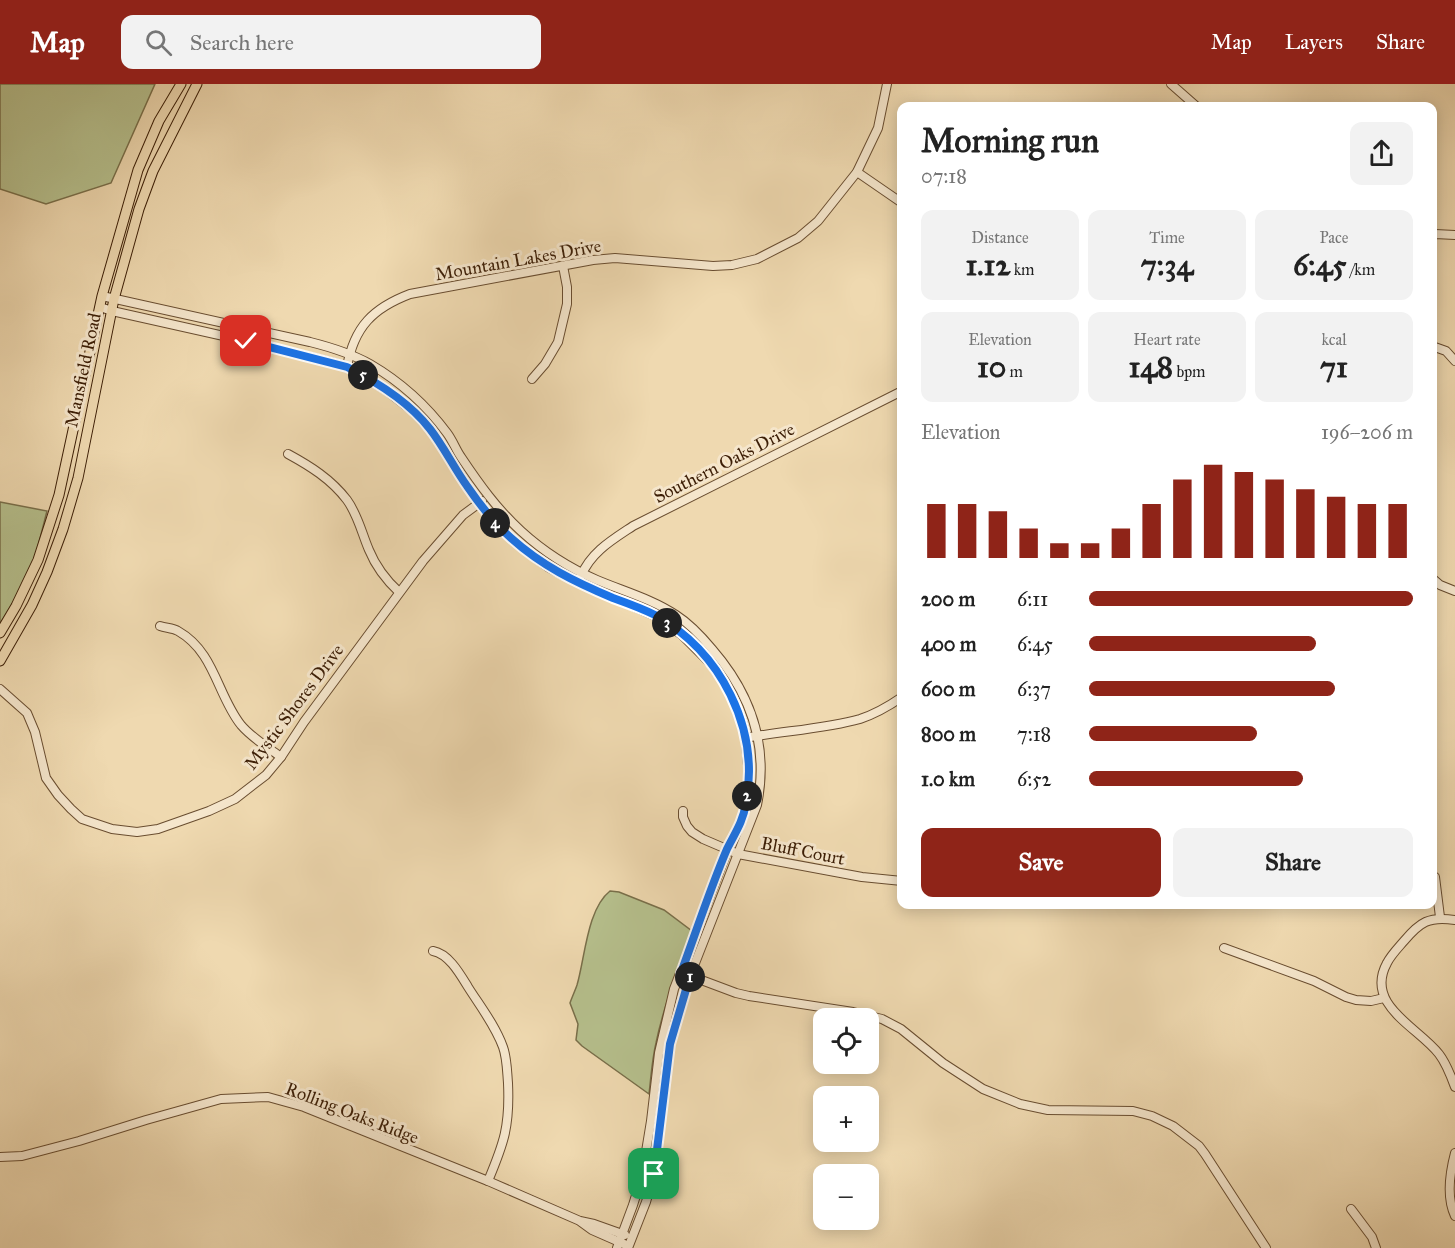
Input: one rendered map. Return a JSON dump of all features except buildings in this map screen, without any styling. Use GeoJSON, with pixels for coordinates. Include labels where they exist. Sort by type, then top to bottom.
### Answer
{"type":"FeatureCollection","features":[{"type":"Feature","properties":{"kind":"main road","name":"Mansfield Road"},"geometry":{"type":"LineString","coordinates":[[0,633],[38,560],[58,495],[102,296],[138,170],[159,121],[181,84]]}},
{"type":"Feature","properties":{"kind":"main road","name":"Mansfield Road"},"geometry":{"type":"LineString","coordinates":[[0,662],[32,605],[63,529],[78,478],[114,299],[139,208],[153,171],[197,84]]}},
{"type":"Feature","properties":{"kind":"street","name":"Mountain Lakes Drive"},"geometry":{"type":"LineString","coordinates":[[347,367],[358,333],[373,314],[410,294],[592,260],[615,258],[713,266],[732,265],[757,259],[777,250],[798,238],[818,221],[856,172],[878,128],[887,84]]}},
{"type":"Feature","properties":{"kind":"street"},"geometry":{"type":"LineString","coordinates":[[1171,84],[1191,102]]}},
{"type":"Feature","properties":{"kind":"street"},"geometry":{"type":"LineString","coordinates":[[856,172],[897,200]]}},
{"type":"Feature","properties":{"kind":"street"},"geometry":{"type":"LineString","coordinates":[[1437,234],[1455,235]]}},
{"type":"Feature","properties":{"kind":"street"},"geometry":{"type":"LineString","coordinates":[[532,379],[545,364],[558,342],[567,304],[563,266]]}},
{"type":"Feature","properties":{"kind":"street"},"geometry":{"type":"LineString","coordinates":[[102,296],[310,342],[349,355],[385,374],[421,403],[448,434],[488,497],[532,541],[555,559],[677,616],[702,637],[725,663],[747,700],[758,736],[761,774],[757,805],[690,976],[670,1044],[654,1174],[630,1244]]}},
{"type":"Feature","properties":{"kind":"street"},"geometry":{"type":"LineString","coordinates":[[100,307],[347,367],[362,375],[386,390],[421,418],[479,503],[497,525],[529,553],[548,567],[579,583],[655,616],[682,635],[711,664],[730,691],[742,721],[745,738],[749,776],[746,803],[741,824],[728,849],[674,989],[659,1053],[642,1176],[619,1241]]}},
{"type":"Feature","properties":{"kind":"street"},"geometry":{"type":"LineString","coordinates":[[1437,348],[1446,351],[1455,361]]}},
{"type":"Feature","properties":{"kind":"street","name":"Southern Oaks Drive"},"geometry":{"type":"LineString","coordinates":[[579,583],[586,565],[601,547],[633,526],[897,394]]}},
{"type":"Feature","properties":{"kind":"street"},"geometry":{"type":"LineString","coordinates":[[288,454],[313,467],[347,500],[384,577],[399,592]]}},
{"type":"Feature","properties":{"kind":"street","name":"Mystic Shores Drive"},"geometry":{"type":"LineString","coordinates":[[0,689],[27,713],[33,727],[46,778],[58,795],[82,819],[112,829],[137,832],[158,830],[209,811],[235,799],[266,775],[399,592],[448,531],[463,515],[488,497]]}},
{"type":"Feature","properties":{"kind":"street"},"geometry":{"type":"LineString","coordinates":[[1437,582],[1455,591]]}},
{"type":"Feature","properties":{"kind":"street"},"geometry":{"type":"LineString","coordinates":[[160,627],[176,630],[189,639],[206,657],[234,714],[258,741],[281,757]]}},
{"type":"Feature","properties":{"kind":"street"},"geometry":{"type":"LineString","coordinates":[[745,738],[861,718],[873,714],[897,700]]}},
{"type":"Feature","properties":{"kind":"street","name":"Bluff Court"},"geometry":{"type":"LineString","coordinates":[[683,811],[683,817],[692,832],[738,854],[862,877],[897,880]]}},
{"type":"Feature","properties":{"kind":"street"},"geometry":{"type":"LineString","coordinates":[[1437,893],[1440,917]]}},
{"type":"Feature","properties":{"kind":"street"},"geometry":{"type":"LineString","coordinates":[[1455,920],[1440,917],[1422,923],[1412,931],[1387,962],[1381,984],[1384,998],[1395,1014],[1440,1055],[1455,1087]]}},
{"type":"Feature","properties":{"kind":"street"},"geometry":{"type":"LineString","coordinates":[[1224,948],[1314,981],[1346,997],[1356,1000],[1384,998]]}},
{"type":"Feature","properties":{"kind":"street"},"geometry":{"type":"LineString","coordinates":[[434,951],[439,952],[459,973],[492,1024],[506,1055],[507,1127],[498,1160],[488,1181]]}},
{"type":"Feature","properties":{"kind":"street"},"geometry":{"type":"LineString","coordinates":[[681,973],[749,996],[853,1012],[882,1019],[901,1029],[943,1063],[983,1089],[1020,1104],[1048,1110],[1133,1111],[1152,1116],[1173,1126],[1199,1146],[1266,1248]]}},
{"type":"Feature","properties":{"kind":"street","name":"Rolling Oaks Ridge"},"geometry":{"type":"LineString","coordinates":[[0,1157],[22,1156],[79,1141],[220,1099],[268,1097],[304,1107],[488,1181],[580,1221],[594,1224],[619,1241],[630,1244]]}},
{"type":"Feature","properties":{"kind":"street"},"geometry":{"type":"LineString","coordinates":[[653,1105],[663,1105]]}},
{"type":"Feature","properties":{"kind":"street"},"geometry":{"type":"LineString","coordinates":[[1455,1153],[1451,1169],[1451,1192],[1455,1216]]}},
{"type":"Feature","properties":{"kind":"street"},"geometry":{"type":"LineString","coordinates":[[1350,1209],[1372,1238],[1376,1248]]}},
{"type":"Feature","properties":{"kind":"green space"},"geometry":{"type":"Polygon","coordinates":[[[0,84],[155,84],[111,183],[46,204],[0,189],[0,84]]]}},
{"type":"Feature","properties":{"kind":"green space"},"geometry":{"type":"Polygon","coordinates":[[[0,502],[47,511],[31,574],[0,624],[0,502]]]}},
{"type":"Feature","properties":{"kind":"green space"},"geometry":{"type":"Polygon","coordinates":[[[610,891],[619,892],[664,910],[692,931],[659,1029],[649,1094],[576,1040],[578,1024],[570,1003],[577,985],[596,909],[610,891]]]}},
{"type":"Feature","properties":{"kind":"route"},"geometry":{"type":"LineString","coordinates":[[246,341],[347,367],[386,390],[413,411],[430,429],[479,503],[497,525],[529,553],[563,575],[644,610],[670,625],[711,664],[730,691],[745,733],[749,776],[746,803],[741,824],[728,849],[681,973],[690,976],[670,1044],[654,1174]]}}]}
